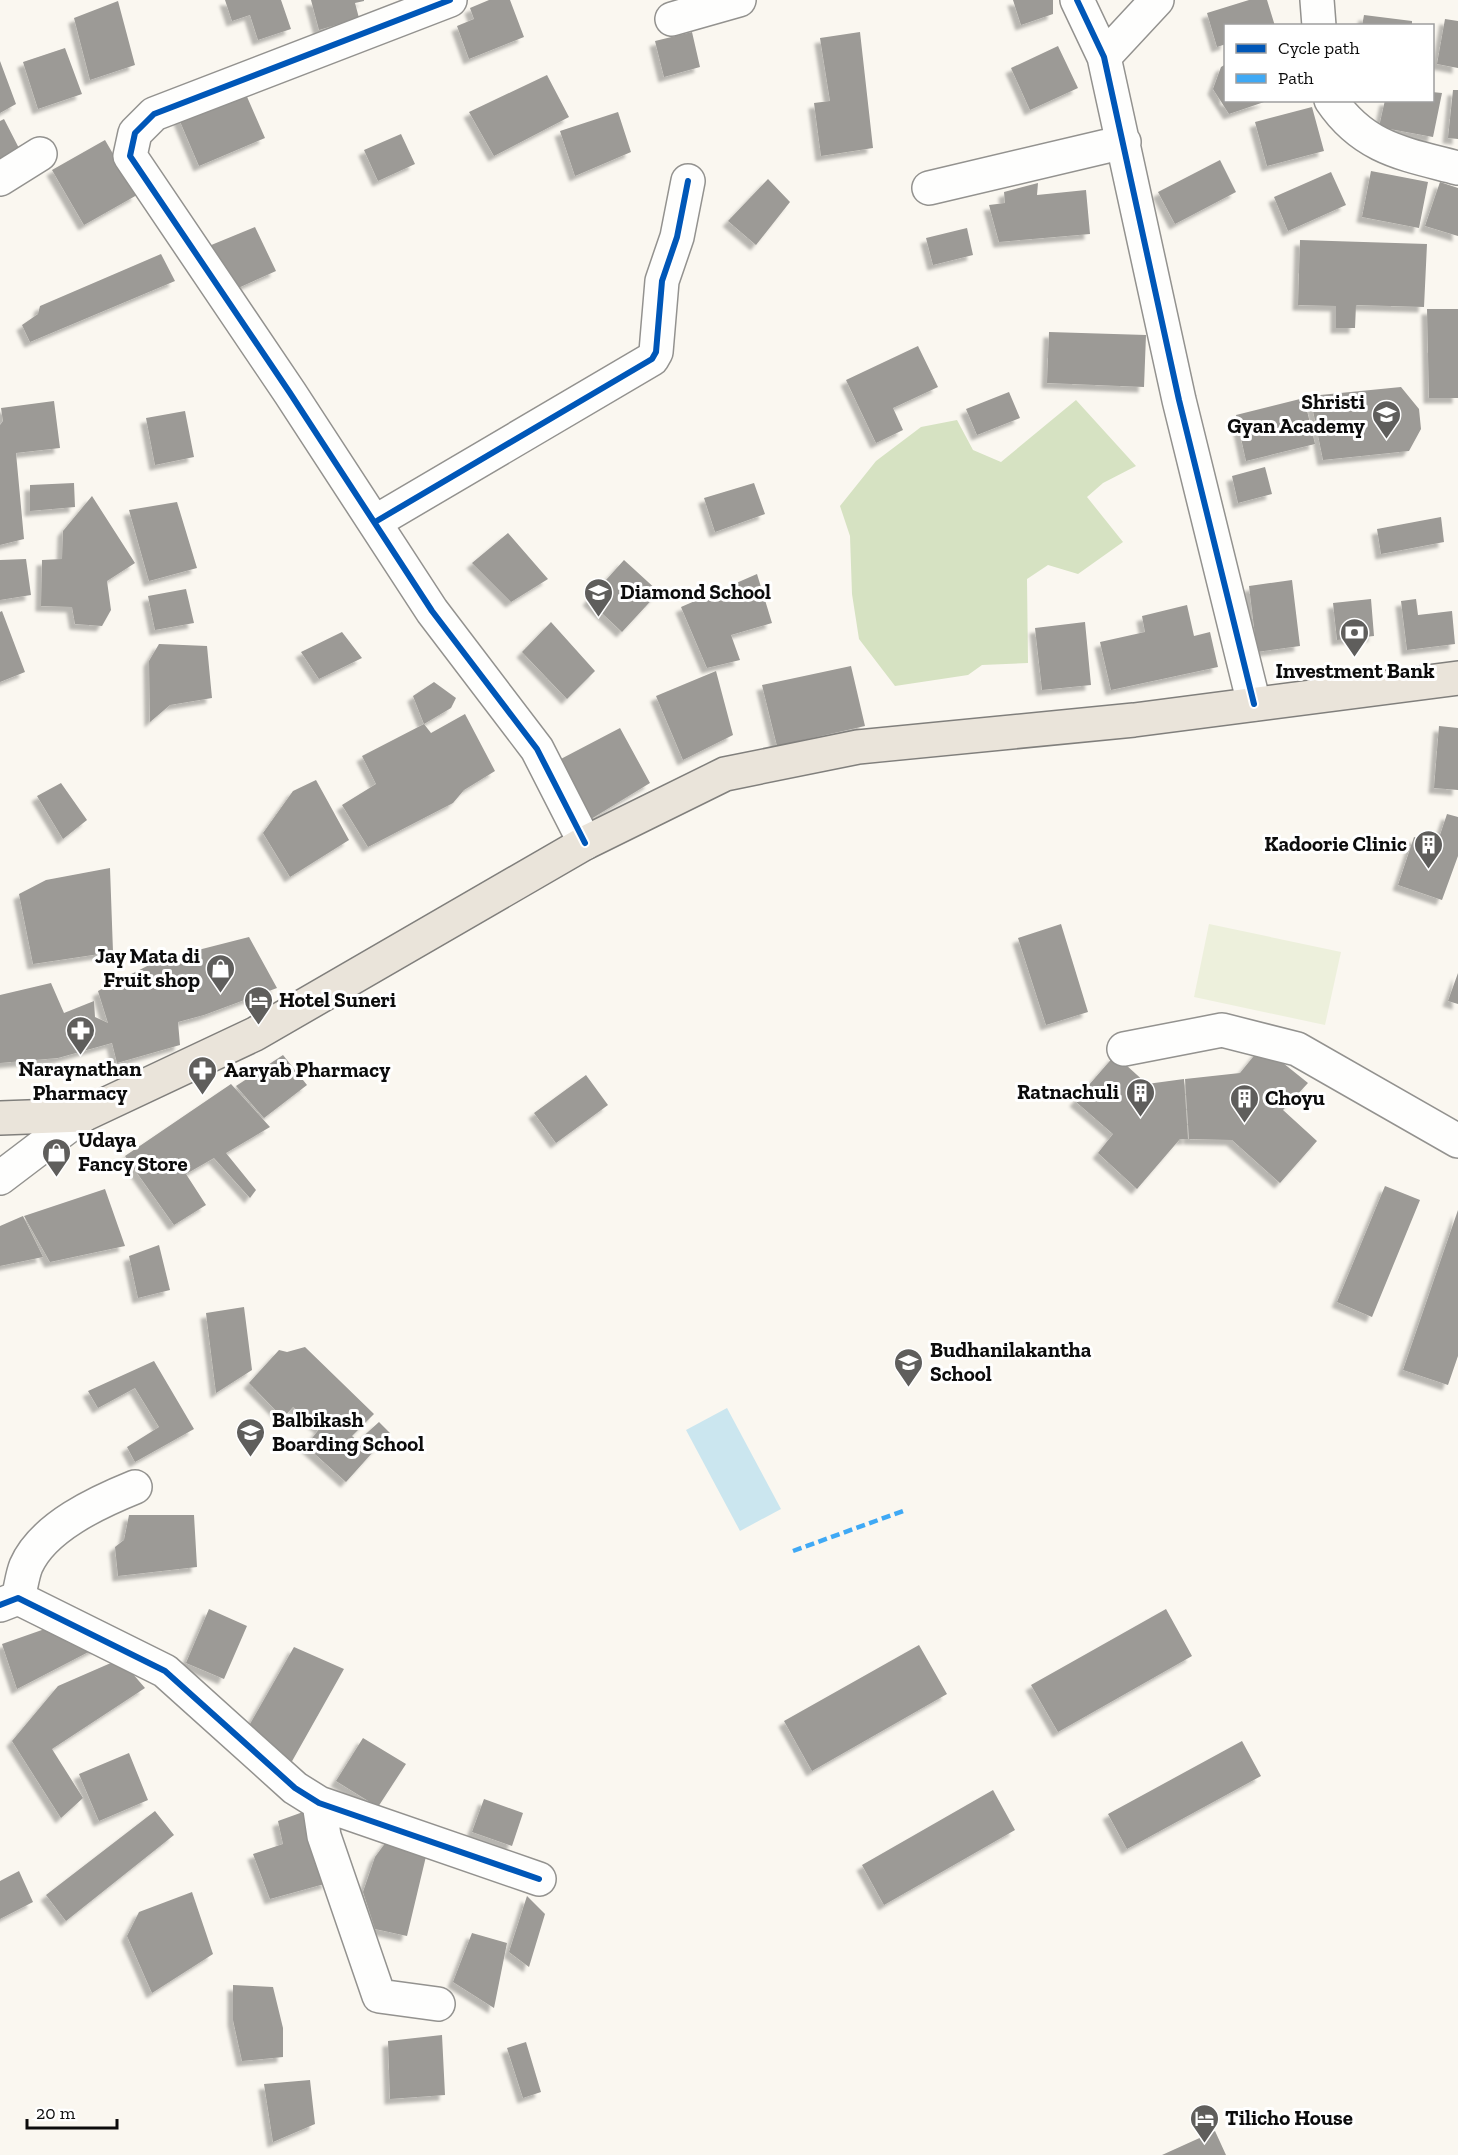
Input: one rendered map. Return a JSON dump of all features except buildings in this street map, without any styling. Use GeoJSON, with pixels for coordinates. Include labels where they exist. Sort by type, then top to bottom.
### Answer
{"type":"FeatureCollection","features":[{"type":"Feature","properties":{"kind":"main road"},"geometry":{"type":"LineString","coordinates":[[0,1118],[83,1115],[255,1034],[585,843],[725,774],[858,747],[1134,720],[1458,678]]}},
{"type":"Feature","properties":{"kind":"street"},"geometry":{"type":"LineString","coordinates":[[450,0],[154,114],[135,134],[130,156],[432,611],[537,749],[585,843]]}},
{"type":"Feature","properties":{"kind":"street"},"geometry":{"type":"LineString","coordinates":[[672,19],[739,0]]}},
{"type":"Feature","properties":{"kind":"street"},"geometry":{"type":"LineString","coordinates":[[1077,0],[1104,57],[1179,400],[1254,704]]}},
{"type":"Feature","properties":{"kind":"street"},"geometry":{"type":"LineString","coordinates":[[1104,57],[1157,0]]}},
{"type":"Feature","properties":{"kind":"street"},"geometry":{"type":"LineString","coordinates":[[1317,0],[1319,24]]}},
{"type":"Feature","properties":{"kind":"street"},"geometry":{"type":"LineString","coordinates":[[1332,102],[1343,118],[1387,150],[1458,168]]}},
{"type":"Feature","properties":{"kind":"street"},"geometry":{"type":"LineString","coordinates":[[929,188],[1124,142]]}},
{"type":"Feature","properties":{"kind":"street"},"geometry":{"type":"LineString","coordinates":[[0,178],[40,154]]}},
{"type":"Feature","properties":{"kind":"street"},"geometry":{"type":"LineString","coordinates":[[375,522],[652,358],[656,352],[662,281],[677,237],[688,181]]}},
{"type":"Feature","properties":{"kind":"street"},"geometry":{"type":"LineString","coordinates":[[1124,1049],[1222,1030],[1298,1049],[1458,1141]]}},
{"type":"Feature","properties":{"kind":"street"},"geometry":{"type":"LineString","coordinates":[[0,1178],[83,1115]]}},
{"type":"Feature","properties":{"kind":"street"},"geometry":{"type":"LineString","coordinates":[[135,1487],[91,1505],[46,1539],[27,1565],[9,1602],[165,1671],[295,1788],[320,1803],[539,1879]]}},
{"type":"Feature","properties":{"kind":"street"},"geometry":{"type":"LineString","coordinates":[[320,1803],[324,1836],[379,1996],[438,2004]]}},
{"type":"Feature","properties":{"kind":"green space"},"geometry":{"type":"Polygon","coordinates":[[[1076,400],[1136,466],[1103,483],[1087,497],[1123,542],[1078,574],[1048,565],[1027,579],[1028,663],[982,665],[968,675],[895,686],[859,639],[852,594],[850,536],[840,506],[876,461],[921,427],[957,420],[973,450],[1001,462],[1076,400]]]}},
{"type":"Feature","properties":{"kind":"green space"},"geometry":{"type":"Polygon","coordinates":[[[1209,924],[1341,952],[1325,1025],[1194,997],[1209,924]]]}},
{"type":"Feature","properties":{"kind":"water"},"geometry":{"type":"Polygon","coordinates":[[[727,1408],[781,1509],[740,1531],[686,1430],[727,1408]]]}},
{"type":"Feature","properties":{"kind":"marked path"},"geometry":{"type":"LineString","coordinates":[[793,1551],[903,1511]]}},
{"type":"Feature","properties":{"kind":"cycle path"},"geometry":{"type":"LineString","coordinates":[[450,0],[154,114],[135,133],[130,156],[290,393],[432,611],[537,749],[585,843]]}},
{"type":"Feature","properties":{"kind":"cycle path"},"geometry":{"type":"LineString","coordinates":[[1077,0],[1104,57],[1179,400],[1254,704]]}},
{"type":"Feature","properties":{"kind":"cycle path"},"geometry":{"type":"LineString","coordinates":[[375,522],[652,359],[656,352],[662,281],[677,237],[688,181]]}},
{"type":"Feature","properties":{"kind":"cycle path"},"geometry":{"type":"LineString","coordinates":[[0,1605],[18,1598],[165,1671],[295,1788],[319,1803],[539,1879]]}},
{"type":"Feature","properties":{"kind":"place","name":"Shristi Gyan Academy"},"geometry":{"type":"Point","coordinates":[1386,440]}},
{"type":"Feature","properties":{"kind":"place","name":"Diamond School"},"geometry":{"type":"Point","coordinates":[599,618]}},
{"type":"Feature","properties":{"kind":"place","name":"Investment Bank"},"geometry":{"type":"Point","coordinates":[1355,658]}},
{"type":"Feature","properties":{"kind":"place","name":"Kadoorie Clinic"},"geometry":{"type":"Point","coordinates":[1428,870]}},
{"type":"Feature","properties":{"kind":"place","name":"Jay Mata di Fruit shop"},"geometry":{"type":"Point","coordinates":[221,994]}},
{"type":"Feature","properties":{"kind":"place","name":"Hotel Suneri"},"geometry":{"type":"Point","coordinates":[258,1026]}},
{"type":"Feature","properties":{"kind":"place","name":"Naraynathan Pharmacy"},"geometry":{"type":"Point","coordinates":[80,1056]}},
{"type":"Feature","properties":{"kind":"place","name":"Aaryab Pharmacy"},"geometry":{"type":"Point","coordinates":[203,1096]}},
{"type":"Feature","properties":{"kind":"place","name":"Ratnachuli"},"geometry":{"type":"Point","coordinates":[1140,1118]}},
{"type":"Feature","properties":{"kind":"place","name":"Choyu"},"geometry":{"type":"Point","coordinates":[1244,1124]}},
{"type":"Feature","properties":{"kind":"place","name":"Udaya Fancy Store"},"geometry":{"type":"Point","coordinates":[57,1178]}},
{"type":"Feature","properties":{"kind":"place","name":"Budhanilakantha School"},"geometry":{"type":"Point","coordinates":[909,1388]}},
{"type":"Feature","properties":{"kind":"place","name":"Balbikash Boarding School"},"geometry":{"type":"Point","coordinates":[251,1458]}},
{"type":"Feature","properties":{"kind":"place","name":"Tilicho House"},"geometry":{"type":"Point","coordinates":[1204,2144]}}]}
